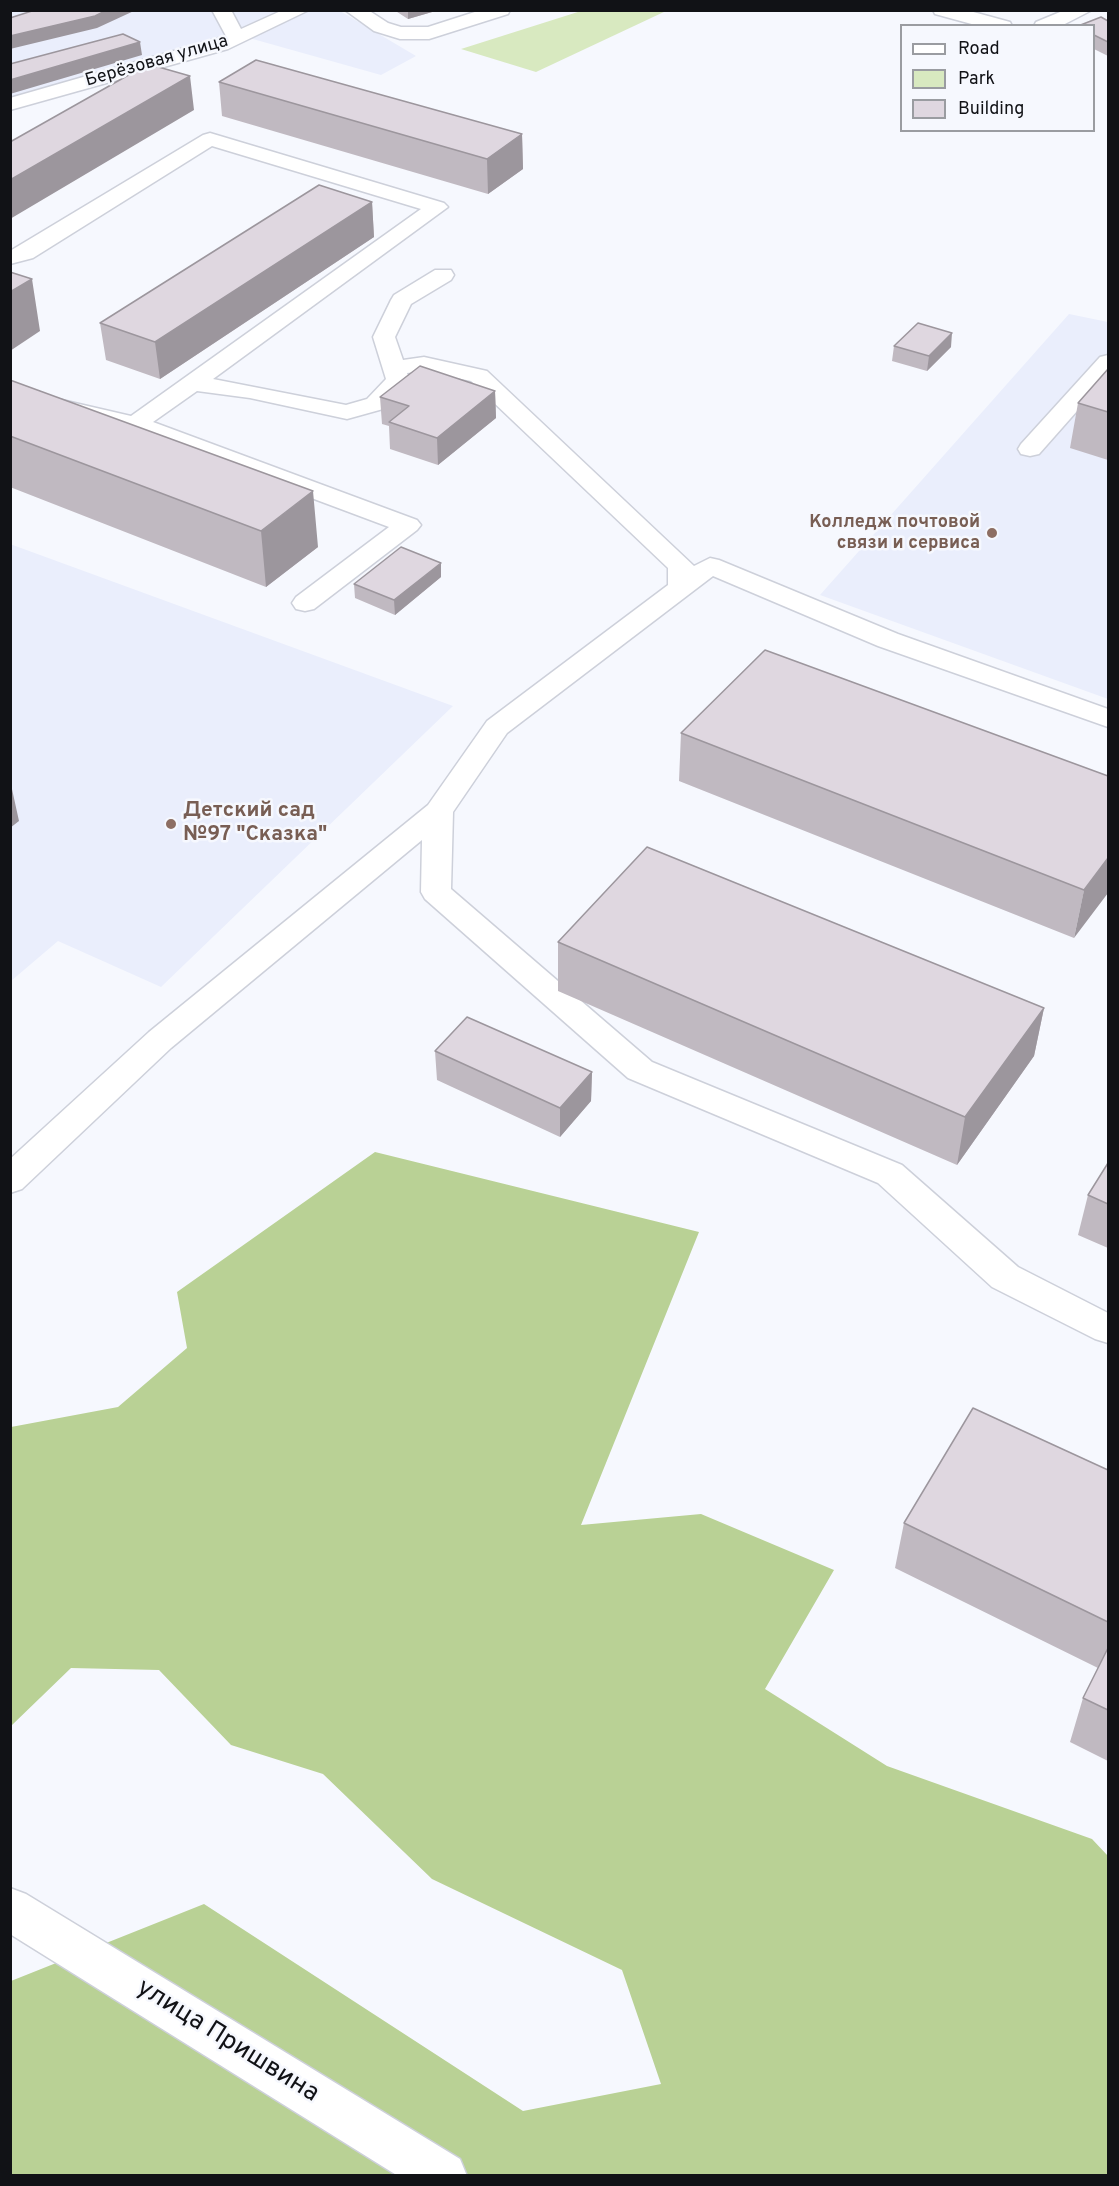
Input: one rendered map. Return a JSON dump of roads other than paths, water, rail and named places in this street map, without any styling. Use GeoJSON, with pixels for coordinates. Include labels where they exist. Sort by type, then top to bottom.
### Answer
{"type":"FeatureCollection","features":[{"type":"Feature","properties":{"kind":"street"},"geometry":{"type":"LineString","coordinates":[[221,10],[237,38]]}},
{"type":"Feature","properties":{"kind":"street","name":"Берёзовая улица"},"geometry":{"type":"LineString","coordinates":[[10,104],[237,38],[300,10]]}},
{"type":"Feature","properties":{"kind":"street"},"geometry":{"type":"LineString","coordinates":[[354,10],[381,27],[400,33],[429,33],[501,10]]}},
{"type":"Feature","properties":{"kind":"street"},"geometry":{"type":"LineString","coordinates":[[942,10],[996,24]]}},
{"type":"Feature","properties":{"kind":"street"},"geometry":{"type":"LineString","coordinates":[[1035,23],[1083,10]]}},
{"type":"Feature","properties":{"kind":"street"},"geometry":{"type":"LineString","coordinates":[[10,258],[25,253],[210,139],[437,207],[135,424]]}},
{"type":"Feature","properties":{"kind":"street"},"geometry":{"type":"LineString","coordinates":[[193,383],[250,391],[347,412],[375,404],[398,380],[384,337],[402,300],[443,275]]}},
{"type":"Feature","properties":{"kind":"street"},"geometry":{"type":"LineString","coordinates":[[1030,449],[1108,362]]}},
{"type":"Feature","properties":{"kind":"street"},"geometry":{"type":"LineString","coordinates":[[394,368],[424,364],[479,376],[681,566],[681,588]]}},
{"type":"Feature","properties":{"kind":"street"},"geometry":{"type":"LineString","coordinates":[[10,395],[135,424],[408,525],[305,603]]}},
{"type":"Feature","properties":{"kind":"street"},"geometry":{"type":"LineString","coordinates":[[13,1174],[160,1040],[438,812],[497,727],[710,566],[888,640],[1108,718]]}},
{"type":"Feature","properties":{"kind":"street"},"geometry":{"type":"LineString","coordinates":[[438,812],[436,892],[640,1070],[890,1174],[1005,1277],[1108,1329]]}},
{"type":"Feature","properties":{"kind":"street","name":"улица Пришвина"},"geometry":{"type":"LineString","coordinates":[[10,1909],[443,2175]]}},
{"type":"Feature","properties":{"kind":"place","name":"Колледж почтовой связи и сервиса"},"geometry":{"type":"Point","coordinates":[992,533]}},
{"type":"Feature","properties":{"kind":"place","name":"Детский сад №97 \"Сказка\""},"geometry":{"type":"Point","coordinates":[171,824]}}]}
